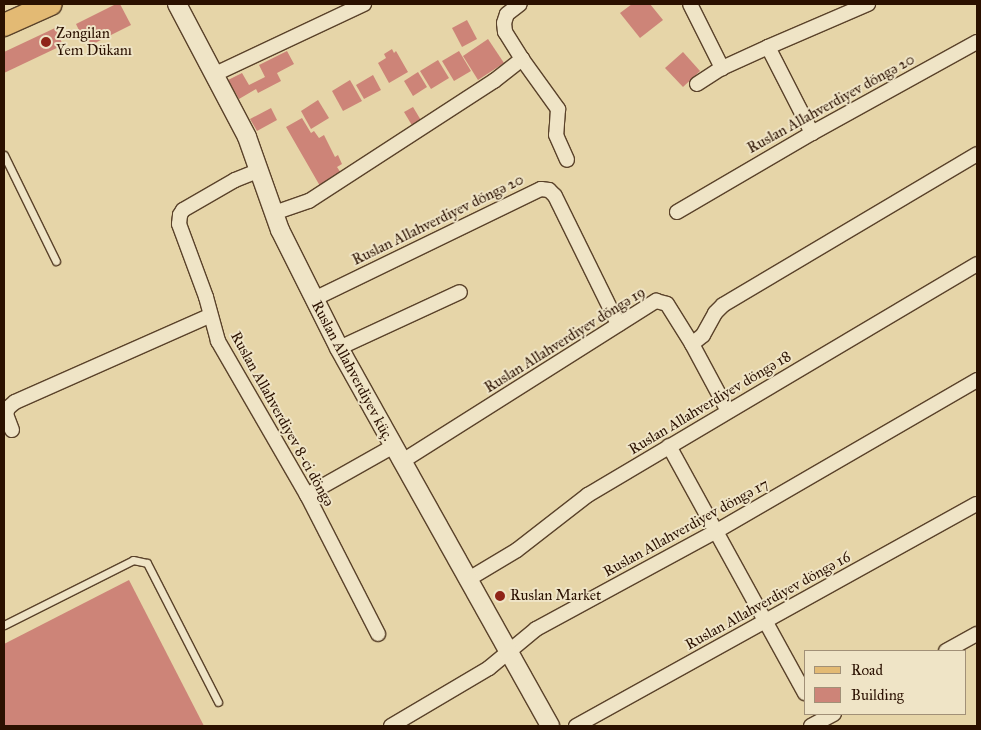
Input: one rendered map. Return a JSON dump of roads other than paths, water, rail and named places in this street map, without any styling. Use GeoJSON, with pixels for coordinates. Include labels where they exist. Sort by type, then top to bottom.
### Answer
{"type":"FeatureCollection","features":[{"type":"Feature","properties":{"kind":"main road"},"geometry":{"type":"LineString","coordinates":[[4,10],[19,4]]}},
{"type":"Feature","properties":{"kind":"main road"},"geometry":{"type":"LineString","coordinates":[[4,25],[51,4]]}},
{"type":"Feature","properties":{"kind":"street","name":"Ruslan Allahverdiyev küç."},"geometry":{"type":"LineString","coordinates":[[177,4],[246,137],[260,170],[274,214],[338,348],[550,726]]}},
{"type":"Feature","properties":{"kind":"street"},"geometry":{"type":"LineString","coordinates":[[214,75],[364,4]]}},
{"type":"Feature","properties":{"kind":"street"},"geometry":{"type":"LineString","coordinates":[[520,4],[507,14],[504,23],[505,32],[558,109],[556,135],[567,160]]}},
{"type":"Feature","properties":{"kind":"street"},"geometry":{"type":"LineString","coordinates":[[690,4],[722,68]]}},
{"type":"Feature","properties":{"kind":"street"},"geometry":{"type":"LineString","coordinates":[[697,84],[722,68],[868,4]]}},
{"type":"Feature","properties":{"kind":"street","name":"Ruslan Allahverdiyev döngə 20"},"geometry":{"type":"LineString","coordinates":[[677,212],[812,133],[977,42]]}},
{"type":"Feature","properties":{"kind":"street"},"geometry":{"type":"LineString","coordinates":[[768,47],[812,133]]}},
{"type":"Feature","properties":{"kind":"street"},"geometry":{"type":"LineString","coordinates":[[274,214],[309,201],[494,81],[522,59]]}},
{"type":"Feature","properties":{"kind":"street"},"geometry":{"type":"LineString","coordinates":[[728,411],[692,344],[703,335],[715,313],[723,306],[977,154]]}},
{"type":"Feature","properties":{"kind":"street","name":"Ruslan Allahverdiyev 8-ci döngə"},"geometry":{"type":"LineString","coordinates":[[260,170],[234,180],[183,210],[180,215],[179,224],[206,297],[218,341],[307,495],[378,634]]}},
{"type":"Feature","properties":{"kind":"street","name":"Ruslan Allahverdiyev döngə 20"},"geometry":{"type":"LineString","coordinates":[[314,299],[541,189],[548,190],[555,196],[618,324]]}},
{"type":"Feature","properties":{"kind":"street","name":"Ruslan Allahverdiyev döngə 18"},"geometry":{"type":"LineString","coordinates":[[467,580],[517,550],[588,495],[977,264]]}},
{"type":"Feature","properties":{"kind":"street"},"geometry":{"type":"LineString","coordinates":[[338,348],[460,292]]}},
{"type":"Feature","properties":{"kind":"street","name":"Ruslan Allahverdiyev döngə 19"},"geometry":{"type":"LineString","coordinates":[[402,462],[656,301],[663,301],[667,304],[692,344]]}},
{"type":"Feature","properties":{"kind":"street"},"geometry":{"type":"LineString","coordinates":[[12,430],[6,414],[8,408],[15,402],[210,316]]}},
{"type":"Feature","properties":{"kind":"street","name":"Ruslan Allahverdiyev döngə 17"},"geometry":{"type":"LineString","coordinates":[[391,726],[489,668],[536,629],[715,532],[977,380]]}},
{"type":"Feature","properties":{"kind":"street"},"geometry":{"type":"LineString","coordinates":[[669,446],[804,691]]}},
{"type":"Feature","properties":{"kind":"street"},"geometry":{"type":"LineString","coordinates":[[307,495],[392,447]]}},
{"type":"Feature","properties":{"kind":"street","name":"Ruslan Allahverdiyev döngə 16"},"geometry":{"type":"LineString","coordinates":[[576,726],[977,504]]}},
{"type":"Feature","properties":{"kind":"street"},"geometry":{"type":"LineString","coordinates":[[948,650],[977,634]]}},
{"type":"Feature","properties":{"kind":"street"},"geometry":{"type":"LineString","coordinates":[[818,722],[832,715]]}},
{"type":"Feature","properties":{"kind":"lane"},"geometry":{"type":"LineString","coordinates":[[4,155],[56,261]]}},
{"type":"Feature","properties":{"kind":"lane"},"geometry":{"type":"LineString","coordinates":[[4,625],[133,560],[147,563],[218,702]]}},
{"type":"Feature","properties":{"kind":"place","name":"Zəngilan Yem Dükanı"},"geometry":{"type":"Point","coordinates":[46,42]}},
{"type":"Feature","properties":{"kind":"place","name":"Ruslan Market"},"geometry":{"type":"Point","coordinates":[500,596]}}]}
